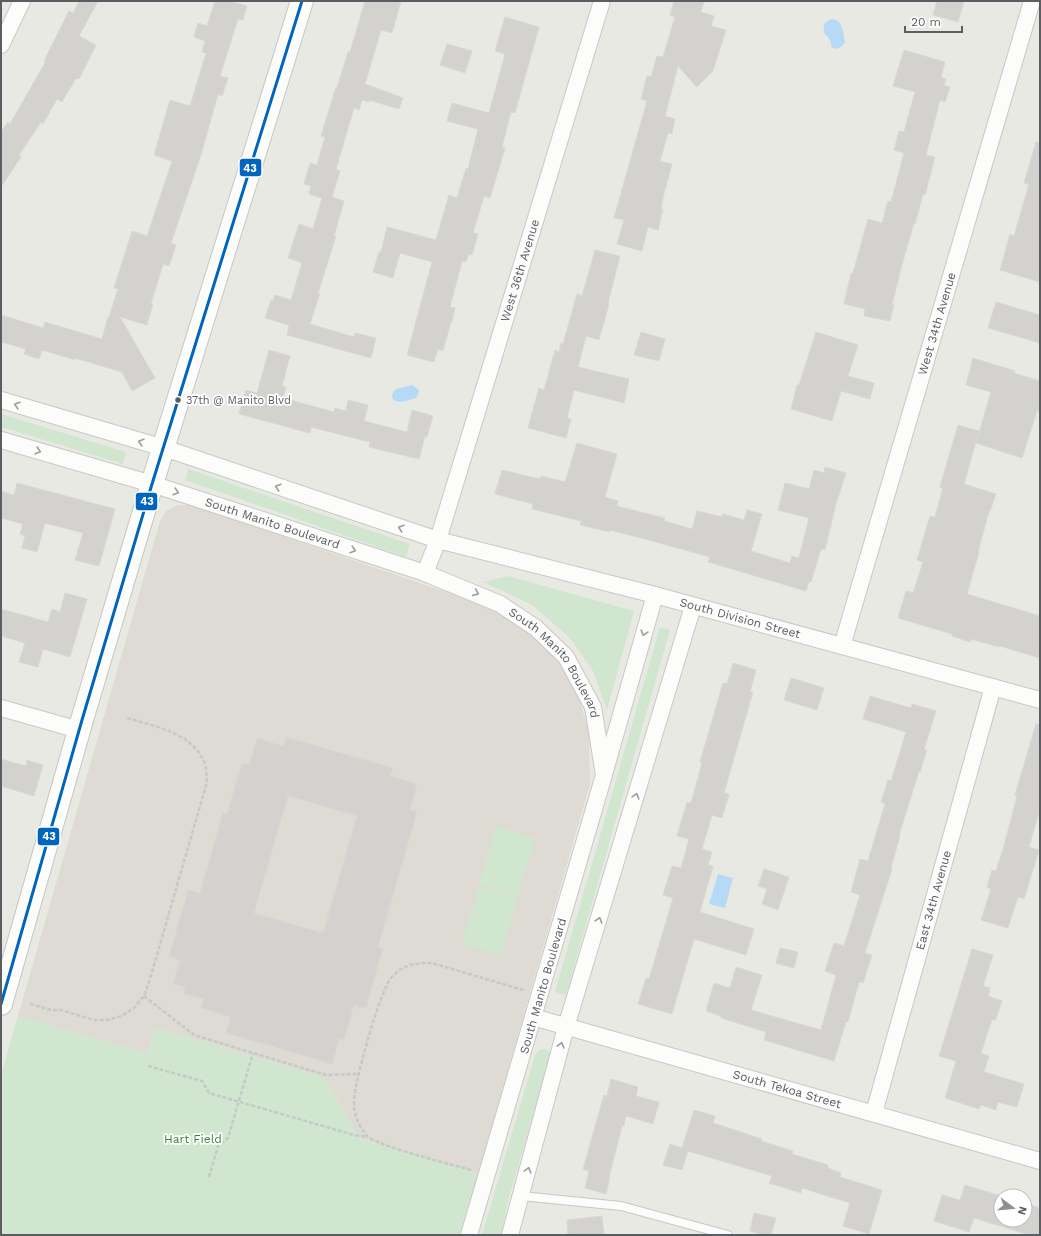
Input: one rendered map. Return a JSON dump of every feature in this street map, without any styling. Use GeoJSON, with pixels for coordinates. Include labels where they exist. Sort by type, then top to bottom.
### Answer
{"type":"FeatureCollection","features":[{"type":"Feature","properties":{"kind":"street"},"geometry":{"type":"LineString","coordinates":[[1,45],[22,1]]}},
{"type":"Feature","properties":{"kind":"street"},"geometry":{"type":"LineString","coordinates":[[1,1004],[6,968],[152,484],[302,1]]}},
{"type":"Feature","properties":{"kind":"street","name":"West 36th Avenue"},"geometry":{"type":"LineString","coordinates":[[425,573],[438,540],[602,1]]}},
{"type":"Feature","properties":{"kind":"street","name":"West 34th Avenue"},"geometry":{"type":"LineString","coordinates":[[842,646],[1032,1]]}},
{"type":"Feature","properties":{"kind":"street"},"geometry":{"type":"LineString","coordinates":[[1,400],[164,448],[438,540]]}},
{"type":"Feature","properties":{"kind":"street","name":"South Manito Boulevard"},"geometry":{"type":"LineString","coordinates":[[1,440],[152,484],[425,573],[500,604],[536,628],[566,657],[593,707],[604,775],[470,1235]]}},
{"type":"Feature","properties":{"kind":"street","name":"South Division Street"},"geometry":{"type":"LineString","coordinates":[[438,540],[655,595],[1040,700]]}},
{"type":"Feature","properties":{"kind":"street"},"geometry":{"type":"LineString","coordinates":[[604,775],[655,595]]}},
{"type":"Feature","properties":{"kind":"street"},"geometry":{"type":"LineString","coordinates":[[510,1235],[566,1027],[693,606]]}},
{"type":"Feature","properties":{"kind":"street","name":"East 34th Avenue"},"geometry":{"type":"LineString","coordinates":[[874,1113],[993,688]]}},
{"type":"Feature","properties":{"kind":"street"},"geometry":{"type":"LineString","coordinates":[[1,708],[79,730]]}},
{"type":"Feature","properties":{"kind":"street","name":"South Tekoa Street"},"geometry":{"type":"LineString","coordinates":[[534,1017],[1040,1161]]}},
{"type":"Feature","properties":{"kind":"lane"},"geometry":{"type":"LineString","coordinates":[[521,1196],[621,1206],[728,1235]]}},
{"type":"Feature","properties":{"kind":"path"},"geometry":{"type":"LineString","coordinates":[[30,1004],[51,1010],[61,1010],[94,1020],[107,1020],[122,1016],[135,1007],[144,996],[150,980],[207,782],[205,764],[195,747],[180,736],[127,718]]}},
{"type":"Feature","properties":{"kind":"path"},"geometry":{"type":"LineString","coordinates":[[368,1137],[358,1122],[354,1106],[354,1092],[384,992],[391,979],[402,968],[416,963],[432,963],[523,990]]}},
{"type":"Feature","properties":{"kind":"path"},"geometry":{"type":"LineString","coordinates":[[144,996],[194,1035],[326,1075],[359,1074]]}},
{"type":"Feature","properties":{"kind":"path"},"geometry":{"type":"LineString","coordinates":[[209,1178],[218,1146],[228,1138],[253,1053]]}},
{"type":"Feature","properties":{"kind":"path"},"geometry":{"type":"LineString","coordinates":[[148,1066],[202,1081],[209,1093],[354,1135],[368,1137],[384,1144],[471,1170]]}},
{"type":"Feature","properties":{"kind":"shaded area"},"geometry":{"type":"Polygon","coordinates":[[[178,505],[191,505],[470,600],[502,613],[526,629],[552,653],[576,689],[589,732],[590,784],[478,1174],[358,1138],[325,1078],[156,1028],[148,1054],[18,1016],[160,521],[166,511],[178,505]]]}},
{"type":"Feature","properties":{"kind":"green space"},"geometry":{"type":"Polygon","coordinates":[[[1,414],[126,452],[123,464],[1,427],[1,414]]]}},
{"type":"Feature","properties":{"kind":"green space"},"geometry":{"type":"Polygon","coordinates":[[[188,469],[410,544],[406,557],[185,480],[188,469]]]}},
{"type":"Feature","properties":{"kind":"green space"},"geometry":{"type":"Polygon","coordinates":[[[508,576],[634,611],[607,710],[593,671],[569,637],[532,605],[483,582],[508,576]]]}},
{"type":"Feature","properties":{"kind":"green space"},"geometry":{"type":"Polygon","coordinates":[[[660,627],[670,630],[566,995],[555,992],[660,627]]]}},
{"type":"Feature","properties":{"kind":"green space"},"geometry":{"type":"Polygon","coordinates":[[[496,826],[535,838],[518,896],[479,884],[496,826]]]}},
{"type":"Feature","properties":{"kind":"green space"},"geometry":{"type":"Polygon","coordinates":[[[479,886],[518,897],[501,955],[462,944],[479,886]]]}},
{"type":"Feature","properties":{"kind":"green space","name":"Hart Field"},"geometry":{"type":"Polygon","coordinates":[[[18,1016],[148,1054],[156,1028],[325,1078],[358,1138],[478,1174],[459,1235],[1,1235],[1,1075],[18,1016]]]}},
{"type":"Feature","properties":{"kind":"green space"},"geometry":{"type":"Polygon","coordinates":[[[540,1049],[546,1049],[550,1053],[548,1063],[508,1201],[501,1235],[482,1235],[535,1055],[540,1049]]]}},
{"type":"Feature","properties":{"kind":"water"},"geometry":{"type":"Polygon","coordinates":[[[831,19],[838,21],[840,24],[845,42],[841,47],[834,49],[832,48],[830,40],[824,33],[824,24],[831,19]]]}},
{"type":"Feature","properties":{"kind":"water"},"geometry":{"type":"Polygon","coordinates":[[[412,385],[418,389],[419,392],[416,398],[397,402],[392,398],[393,392],[396,389],[412,385]]]}},
{"type":"Feature","properties":{"kind":"water"},"geometry":{"type":"Polygon","coordinates":[[[718,874],[733,878],[725,908],[709,904],[718,874]]]}},
{"type":"Feature","properties":{"kind":"building"},"geometry":{"type":"Polygon","coordinates":[[[79,1],[98,1],[79,36],[96,45],[79,79],[76,78],[62,102],[57,99],[43,124],[41,122],[19,155],[21,157],[1,187],[1,132],[8,122],[10,124],[46,61],[44,61],[69,11],[73,13],[79,1]]]}},
{"type":"Feature","properties":{"kind":"building"},"geometry":{"type":"Polygon","coordinates":[[[215,1],[229,1],[247,6],[243,20],[238,19],[220,76],[228,78],[222,96],[218,94],[201,155],[171,243],[176,245],[169,266],[163,264],[151,304],[153,304],[147,325],[120,317],[155,378],[132,391],[122,372],[42,350],[39,359],[24,354],[26,349],[1,342],[1,315],[43,328],[45,322],[102,339],[118,289],[114,288],[132,231],[147,236],[172,161],[154,155],[170,100],[190,106],[206,53],[202,52],[205,41],[194,37],[198,23],[207,26],[215,1]]]}},
{"type":"Feature","properties":{"kind":"building"},"geometry":{"type":"Polygon","coordinates":[[[365,1],[401,1],[392,33],[381,30],[365,84],[403,98],[399,109],[369,100],[369,102],[362,100],[359,110],[354,108],[336,169],[340,171],[332,197],[344,201],[334,236],[336,236],[310,324],[354,337],[355,333],[376,338],[371,358],[287,335],[289,325],[265,318],[271,300],[273,301],[275,295],[291,300],[302,263],[288,258],[299,224],[313,229],[322,198],[309,194],[311,186],[304,184],[310,163],[317,165],[325,137],[321,136],[348,52],[350,52],[365,1]]]}},
{"type":"Feature","properties":{"kind":"building"},"geometry":{"type":"Polygon","coordinates":[[[674,1],[704,1],[701,12],[714,16],[711,26],[726,30],[713,71],[697,87],[678,66],[665,116],[675,119],[672,134],[668,133],[660,161],[672,164],[664,193],[661,209],[663,209],[658,230],[648,227],[642,251],[617,244],[624,220],[614,218],[647,101],[641,99],[647,76],[651,77],[657,56],[663,57],[675,17],[670,15],[674,1]]]}},
{"type":"Feature","properties":{"kind":"building"},"geometry":{"type":"Polygon","coordinates":[[[937,1],[964,1],[958,22],[933,15],[937,1]]]}},
{"type":"Feature","properties":{"kind":"building"},"geometry":{"type":"Polygon","coordinates":[[[505,17],[539,27],[515,113],[511,112],[502,147],[505,148],[490,198],[484,196],[473,233],[478,234],[472,255],[469,254],[466,262],[462,261],[450,307],[455,308],[443,351],[438,349],[434,362],[407,355],[432,262],[400,253],[393,278],[373,272],[379,252],[381,252],[387,227],[436,240],[449,195],[457,198],[466,168],[468,169],[478,129],[447,121],[452,103],[489,113],[505,54],[495,51],[505,17]]]}},
{"type":"Feature","properties":{"kind":"building"},"geometry":{"type":"Polygon","coordinates":[[[447,44],[472,51],[465,73],[440,65],[447,44]]]}},
{"type":"Feature","properties":{"kind":"building"},"geometry":{"type":"Polygon","coordinates":[[[904,50],[945,62],[941,77],[946,79],[944,85],[950,87],[945,102],[940,100],[926,155],[935,157],[925,195],[923,194],[903,261],[892,305],[894,305],[890,321],[864,316],[865,309],[844,304],[851,273],[853,273],[868,219],[882,223],[888,201],[891,202],[904,153],[894,150],[899,131],[904,132],[915,92],[893,86],[904,50]]]}},
{"type":"Feature","properties":{"kind":"building"},"geometry":{"type":"Polygon","coordinates":[[[1036,142],[1040,143],[1040,282],[1000,270],[1010,234],[1014,236],[1029,184],[1024,183],[1036,142]]]}},
{"type":"Feature","properties":{"kind":"building"},"geometry":{"type":"Polygon","coordinates":[[[595,250],[620,256],[599,340],[586,336],[578,367],[629,379],[624,403],[574,390],[567,418],[571,419],[566,438],[528,428],[539,388],[544,390],[555,350],[559,352],[561,343],[563,344],[577,294],[582,296],[595,250]]]}},
{"type":"Feature","properties":{"kind":"building"},"geometry":{"type":"Polygon","coordinates":[[[996,302],[1040,315],[1040,343],[988,328],[996,302]]]}},
{"type":"Feature","properties":{"kind":"building"},"geometry":{"type":"Polygon","coordinates":[[[641,332],[665,339],[659,361],[634,355],[641,332]]]}},
{"type":"Feature","properties":{"kind":"building"},"geometry":{"type":"Polygon","coordinates":[[[816,332],[858,345],[848,376],[874,383],[870,399],[841,391],[832,421],[791,409],[797,385],[799,385],[816,332]]]}},
{"type":"Feature","properties":{"kind":"building"},"geometry":{"type":"Polygon","coordinates":[[[269,350],[290,356],[282,386],[286,387],[283,398],[334,412],[335,408],[346,411],[348,400],[368,405],[364,421],[407,432],[412,410],[433,416],[427,437],[425,436],[419,459],[369,447],[370,442],[311,427],[310,433],[239,414],[246,390],[257,393],[269,350]]]}},
{"type":"Feature","properties":{"kind":"building"},"geometry":{"type":"Polygon","coordinates":[[[973,358],[1015,371],[1014,373],[1040,381],[1040,411],[1037,411],[1022,458],[976,443],[991,392],[966,385],[973,358]]]}},
{"type":"Feature","properties":{"kind":"building"},"geometry":{"type":"Polygon","coordinates":[[[958,425],[979,431],[964,484],[996,494],[989,511],[967,594],[1040,616],[1040,658],[971,639],[970,642],[952,636],[952,634],[898,618],[906,591],[913,593],[923,562],[917,560],[930,516],[935,517],[943,488],[940,487],[958,425]]]}},
{"type":"Feature","properties":{"kind":"building"},"geometry":{"type":"Polygon","coordinates":[[[577,443],[617,454],[605,497],[618,501],[617,506],[665,518],[664,521],[692,529],[697,511],[722,517],[723,514],[744,520],[747,510],[762,514],[751,551],[790,563],[792,556],[799,558],[809,518],[778,510],[785,483],[809,489],[814,470],[824,473],[825,467],[846,473],[836,504],[825,550],[821,549],[811,582],[809,582],[806,591],[708,562],[710,557],[610,530],[610,532],[580,525],[581,521],[532,509],[533,504],[495,494],[502,470],[540,479],[541,476],[565,482],[577,443]]]}},
{"type":"Feature","properties":{"kind":"building"},"geometry":{"type":"Polygon","coordinates":[[[17,483],[115,509],[99,566],[75,560],[83,533],[45,523],[37,552],[22,548],[25,536],[20,534],[23,524],[1,518],[1,491],[14,495],[17,483]]]}},
{"type":"Feature","properties":{"kind":"building"},"geometry":{"type":"Polygon","coordinates":[[[65,593],[87,599],[70,657],[43,649],[38,667],[19,662],[25,643],[1,636],[1,609],[48,622],[52,609],[60,612],[65,593]]]}},
{"type":"Feature","properties":{"kind":"building"},"geometry":{"type":"Polygon","coordinates":[[[733,663],[756,670],[750,692],[753,692],[724,793],[729,794],[722,818],[712,815],[702,849],[712,852],[708,865],[713,866],[700,912],[754,929],[746,955],[694,939],[672,1014],[638,1004],[646,978],[649,979],[673,898],[663,895],[672,866],[681,868],[689,839],[677,836],[687,802],[691,803],[702,763],[700,762],[723,683],[727,684],[733,663]]]}},
{"type":"Feature","properties":{"kind":"building"},"geometry":{"type":"Polygon","coordinates":[[[791,678],[824,688],[817,710],[784,700],[791,678]]]}},
{"type":"Feature","properties":{"kind":"building"},"geometry":{"type":"Polygon","coordinates":[[[870,696],[911,708],[912,704],[936,711],[924,749],[927,750],[899,835],[892,869],[865,953],[872,955],[863,983],[859,982],[848,1022],[846,1022],[834,1061],[764,1040],[766,1032],[721,1018],[721,1016],[706,1011],[714,983],[730,988],[736,967],[762,975],[751,1010],[821,1030],[836,975],[825,971],[834,943],[844,946],[860,895],[851,892],[860,859],[868,861],[885,804],[881,802],[888,780],[891,781],[906,732],[863,719],[870,696]]]}},
{"type":"Feature","properties":{"kind":"building"},"geometry":{"type":"Polygon","coordinates":[[[1036,724],[1040,725],[1040,809],[1029,847],[1039,850],[1024,899],[1018,897],[1008,928],[981,920],[991,889],[987,887],[992,870],[996,871],[1004,846],[1017,796],[1015,795],[1036,724]]]}},
{"type":"Feature","properties":{"kind":"building"},"geometry":{"type":"Polygon","coordinates":[[[286,737],[393,768],[390,776],[417,784],[410,810],[417,812],[378,947],[383,948],[366,1008],[354,1005],[344,1040],[339,1039],[332,1064],[226,1033],[231,1017],[201,1008],[204,999],[184,994],[185,987],[173,984],[180,960],[169,957],[188,890],[200,893],[223,813],[227,814],[242,763],[249,765],[257,738],[283,746],[286,737]],[[288,796],[254,913],[323,933],[357,816],[288,796]]]}},
{"type":"Feature","properties":{"kind":"building"},"geometry":{"type":"Polygon","coordinates":[[[1,759],[26,766],[27,760],[43,765],[34,796],[1,786],[1,759]]]}},
{"type":"Feature","properties":{"kind":"building"},"geometry":{"type":"Polygon","coordinates":[[[764,869],[789,877],[778,910],[762,904],[767,889],[758,886],[764,869]]]}},
{"type":"Feature","properties":{"kind":"building"},"geometry":{"type":"Polygon","coordinates":[[[780,948],[798,952],[794,968],[776,963],[780,948]]]}},
{"type":"Feature","properties":{"kind":"building"},"geometry":{"type":"Polygon","coordinates":[[[972,949],[993,955],[983,986],[990,988],[988,996],[1002,1001],[995,1021],[992,1019],[981,1053],[989,1056],[984,1072],[1024,1084],[1017,1107],[998,1102],[996,1110],[981,1105],[979,1109],[945,1098],[956,1061],[939,1056],[972,949]]]}},
{"type":"Feature","properties":{"kind":"building"},"geometry":{"type":"Polygon","coordinates":[[[611,1079],[638,1087],[636,1096],[659,1102],[653,1124],[626,1116],[624,1126],[622,1126],[606,1194],[585,1188],[589,1171],[583,1169],[604,1095],[607,1096],[611,1079]]]}},
{"type":"Feature","properties":{"kind":"building"},"geometry":{"type":"Polygon","coordinates":[[[694,1110],[715,1116],[713,1123],[793,1151],[792,1154],[828,1165],[828,1168],[841,1173],[840,1177],[882,1190],[869,1234],[843,1226],[850,1203],[802,1188],[801,1193],[769,1183],[772,1176],[688,1151],[682,1170],[663,1165],[670,1144],[682,1148],[694,1110]]]}},
{"type":"Feature","properties":{"kind":"building"},"geometry":{"type":"Polygon","coordinates":[[[965,1185],[993,1194],[993,1224],[974,1218],[969,1232],[934,1221],[942,1195],[960,1200],[965,1185]]]}},
{"type":"Feature","properties":{"kind":"building"},"geometry":{"type":"Polygon","coordinates":[[[1033,1206],[1040,1208],[1040,1235],[1029,1235],[1006,1228],[1033,1228],[1033,1206]]]}},
{"type":"Feature","properties":{"kind":"building"},"geometry":{"type":"Polygon","coordinates":[[[754,1213],[776,1218],[771,1235],[764,1235],[750,1231],[754,1213]]]}},
{"type":"Feature","properties":{"kind":"building"},"geometry":{"type":"Polygon","coordinates":[[[602,1216],[604,1235],[568,1235],[567,1220],[602,1216]]]}},
{"type":"Feature","properties":{"kind":"transit line","name":"43"},"geometry":{"type":"LineString","coordinates":[[1,1004],[82,720],[152,484],[302,1]]}},
{"type":"Feature","properties":{"kind":"place","name":"37th @ Manito Blvd"},"geometry":{"type":"Point","coordinates":[178,400]}}]}
